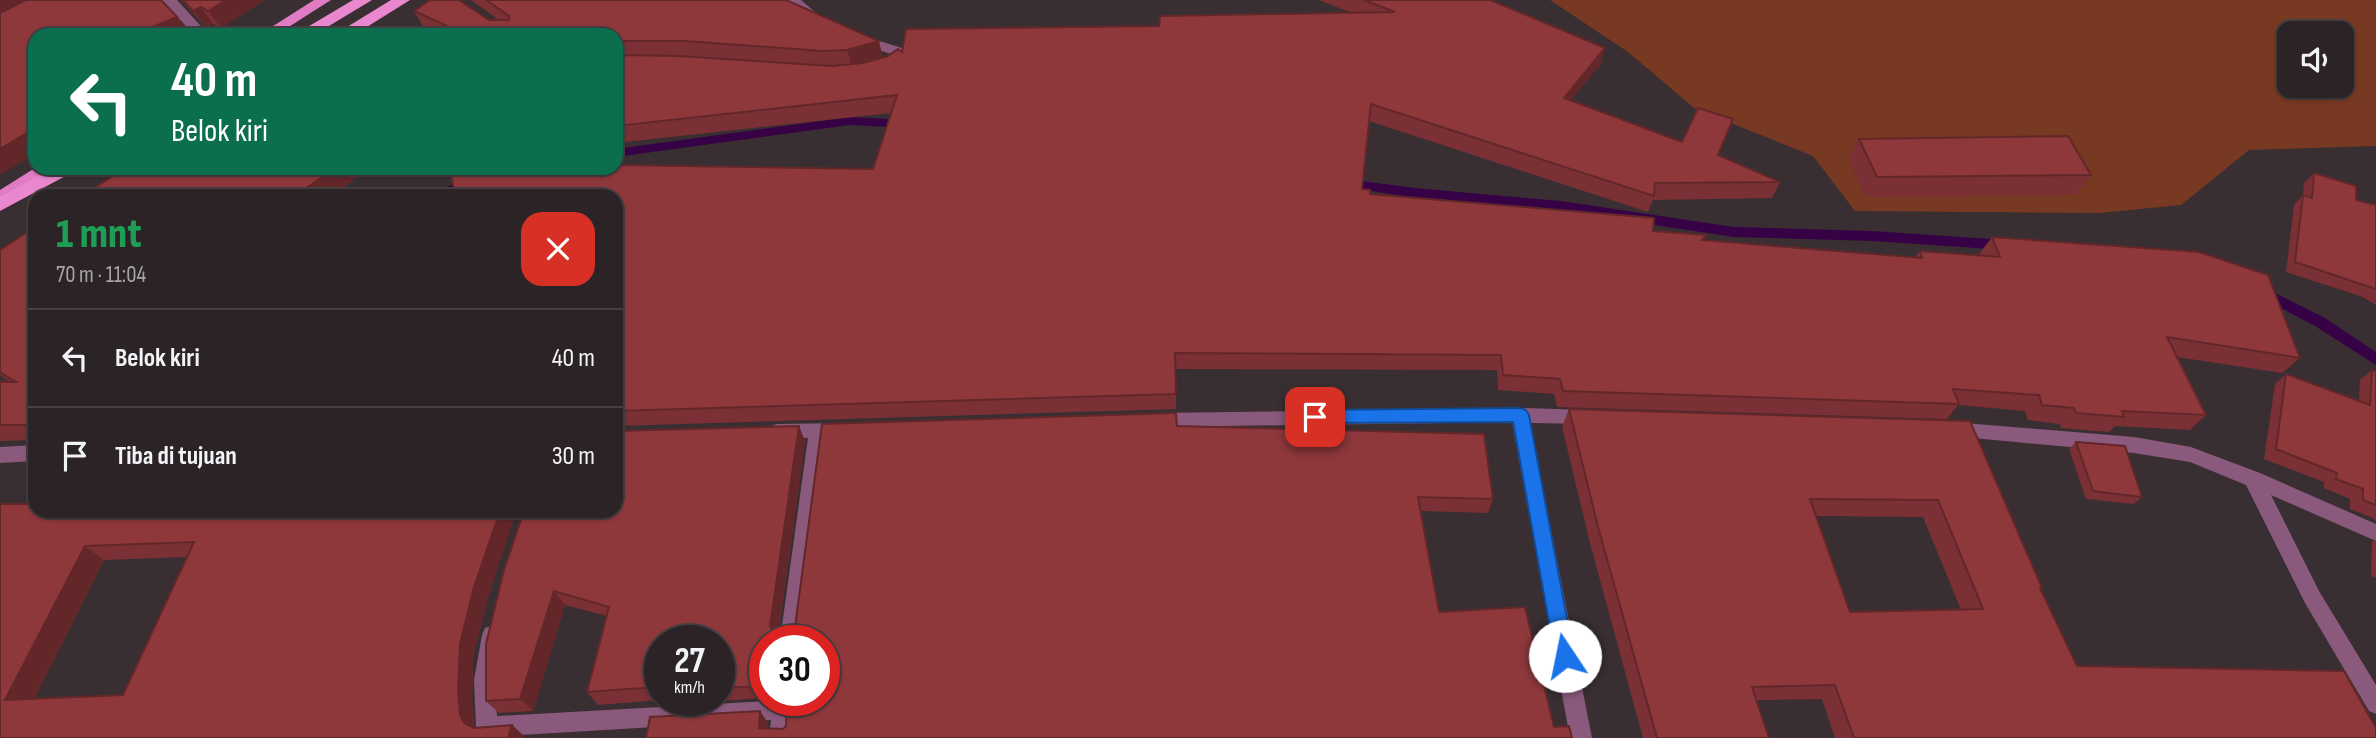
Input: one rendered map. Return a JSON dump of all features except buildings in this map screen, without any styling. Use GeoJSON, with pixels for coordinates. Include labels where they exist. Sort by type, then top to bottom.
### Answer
{"type":"FeatureCollection","features":[{"type":"Feature","properties":{"kind":"highway"},"geometry":{"type":"LineString","coordinates":[[314,28],[363,0]]}},
{"type":"Feature","properties":{"kind":"highway"},"geometry":{"type":"LineString","coordinates":[[354,28],[402,0]]}},
{"type":"Feature","properties":{"kind":"highway"},"geometry":{"type":"LineString","coordinates":[[29,189],[54,175]]}},
{"type":"Feature","properties":{"kind":"highway"},"geometry":{"type":"LineString","coordinates":[[48,189],[73,175]]}},
{"type":"Feature","properties":{"kind":"highway"},"geometry":{"type":"LineString","coordinates":[[0,205],[28,190]]}},
{"type":"Feature","properties":{"kind":"highway"},"geometry":{"type":"LineString","coordinates":[[0,217],[28,200]]}},
{"type":"Feature","properties":{"kind":"main road"},"geometry":{"type":"LineString","coordinates":[[278,28],[324,0]]}},
{"type":"Feature","properties":{"kind":"main road"},"geometry":{"type":"LineString","coordinates":[[0,198],[36,175]]}},
{"type":"Feature","properties":{"kind":"street"},"geometry":{"type":"LineString","coordinates":[[169,0],[195,28]]}},
{"type":"Feature","properties":{"kind":"street"},"geometry":{"type":"LineString","coordinates":[[792,0],[827,24]]}},
{"type":"Feature","properties":{"kind":"street"},"geometry":{"type":"LineString","coordinates":[[848,34],[901,55],[891,67],[878,70]]}},
{"type":"Feature","properties":{"kind":"street"},"geometry":{"type":"LineString","coordinates":[[1143,420],[1520,415],[1603,418]]}},
{"type":"Feature","properties":{"kind":"street"},"geometry":{"type":"LineString","coordinates":[[1520,415],[1581,738]]}},
{"type":"Feature","properties":{"kind":"street"},"geometry":{"type":"LineString","coordinates":[[762,432],[858,429]]}},
{"type":"Feature","properties":{"kind":"street"},"geometry":{"type":"LineString","coordinates":[[1933,429],[2134,445],[2191,455],[2376,533]]}},
{"type":"Feature","properties":{"kind":"street"},"geometry":{"type":"LineString","coordinates":[[792,625],[817,430]]}},
{"type":"Feature","properties":{"kind":"street"},"geometry":{"type":"LineString","coordinates":[[0,455],[28,453]]}},
{"type":"Feature","properties":{"kind":"street"},"geometry":{"type":"LineString","coordinates":[[2253,479],[2312,597],[2376,704]]}},
{"type":"Feature","properties":{"kind":"street"},"geometry":{"type":"LineString","coordinates":[[496,620],[486,657],[484,680],[487,727],[749,707]]}},
{"type":"Feature","properties":{"kind":"street"},"geometry":{"type":"LineString","coordinates":[[780,738],[781,716]]}},
{"type":"Feature","properties":{"kind":"shaded area"},"geometry":{"type":"Polygon","coordinates":[[[1550,0],[2376,0],[2376,146],[2249,150],[2181,205],[2099,213],[1855,211],[1813,156],[1694,108],[1628,52],[1550,0]]]}},
{"type":"Feature","properties":{"kind":"waterway"},"geometry":{"type":"LineString","coordinates":[[623,152],[850,121],[907,124]]}},
{"type":"Feature","properties":{"kind":"waterway"},"geometry":{"type":"LineString","coordinates":[[452,189],[471,180]]}},
{"type":"Feature","properties":{"kind":"waterway"},"geometry":{"type":"LineString","coordinates":[[1346,183],[1415,193],[1561,206],[1734,232],[1873,236],[2005,245]]}},
{"type":"Feature","properties":{"kind":"waterway"},"geometry":{"type":"LineString","coordinates":[[2263,292],[2320,322],[2376,359]]}},
{"type":"Feature","properties":{"kind":"route"},"geometry":{"type":"LineString","coordinates":[[1315,417],[1520,415],[1565,656]]}}]}
